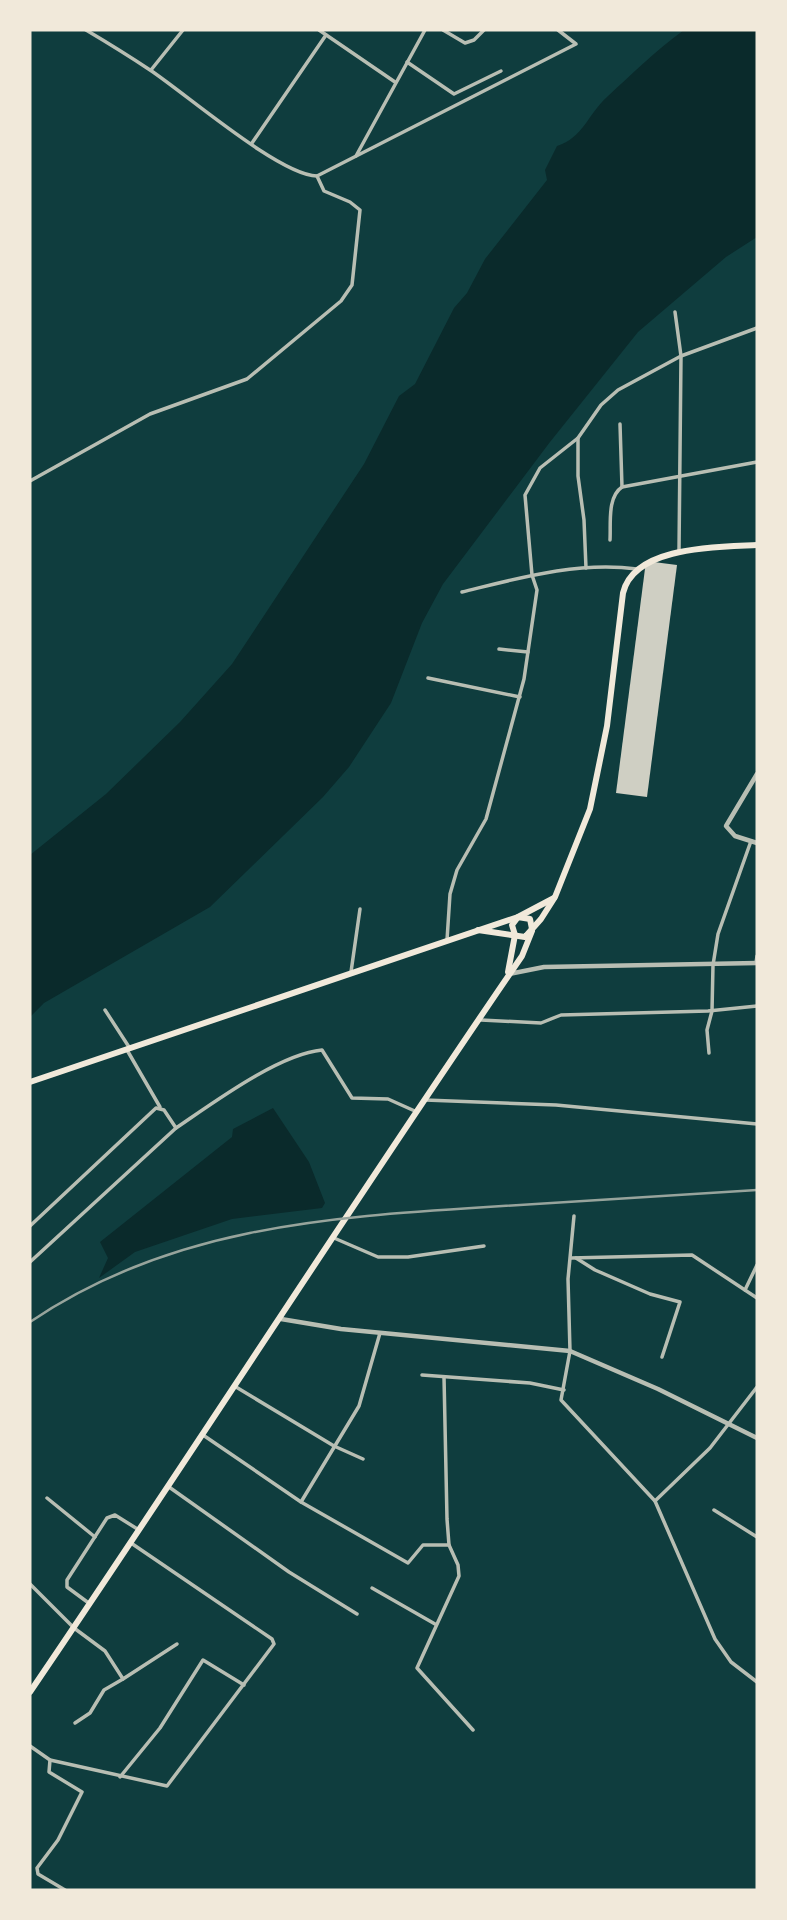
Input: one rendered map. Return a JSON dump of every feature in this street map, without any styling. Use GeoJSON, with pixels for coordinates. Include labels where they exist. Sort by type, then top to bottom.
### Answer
{"type":"FeatureCollection","features":[{"type":"Feature","properties":{"kind":"main road"},"geometry":{"type":"LineString","coordinates":[[30,1692],[522,956],[532,931],[555,897],[590,809],[598,775],[625,582],[649,559],[757,545]]}},
{"type":"Feature","properties":{"kind":"main road"},"geometry":{"type":"LineString","coordinates":[[30,1082],[518,917],[555,897]]}},
{"type":"Feature","properties":{"kind":"main road"},"geometry":{"type":"LineString","coordinates":[[518,917],[530,919],[532,931]]}},
{"type":"Feature","properties":{"kind":"main road"},"geometry":{"type":"LineString","coordinates":[[508,974],[515,935],[512,925],[518,917]]}},
{"type":"Feature","properties":{"kind":"main road"},"geometry":{"type":"LineString","coordinates":[[478,930],[525,937],[532,931]]}},
{"type":"Feature","properties":{"kind":"street"},"geometry":{"type":"LineString","coordinates":[[86,30],[151,70],[252,143],[298,172],[317,176],[576,44],[558,30]]}},
{"type":"Feature","properties":{"kind":"street"},"geometry":{"type":"LineString","coordinates":[[151,70],[183,30]]}},
{"type":"Feature","properties":{"kind":"street"},"geometry":{"type":"LineString","coordinates":[[319,30],[395,82]]}},
{"type":"Feature","properties":{"kind":"street"},"geometry":{"type":"LineString","coordinates":[[355,158],[425,30]]}},
{"type":"Feature","properties":{"kind":"street"},"geometry":{"type":"LineString","coordinates":[[443,30],[465,43],[474,40],[484,30]]}},
{"type":"Feature","properties":{"kind":"street"},"geometry":{"type":"LineString","coordinates":[[252,143],[326,35]]}},
{"type":"Feature","properties":{"kind":"street"},"geometry":{"type":"LineString","coordinates":[[407,62],[454,94],[501,71]]}},
{"type":"Feature","properties":{"kind":"street"},"geometry":{"type":"LineString","coordinates":[[30,481],[150,414],[247,379],[341,301],[352,285],[360,210],[350,202],[324,191],[317,176]]}},
{"type":"Feature","properties":{"kind":"street"},"geometry":{"type":"LineString","coordinates":[[675,312],[681,356],[679,554]]}},
{"type":"Feature","properties":{"kind":"street"},"geometry":{"type":"LineString","coordinates":[[447,940],[450,894],[457,870],[486,819],[520,697],[528,652],[537,590],[532,575],[525,495],[540,468],[578,438],[601,405],[618,390],[681,356],[757,328]]}},
{"type":"Feature","properties":{"kind":"street"},"geometry":{"type":"LineString","coordinates":[[620,424],[622,486]]}},
{"type":"Feature","properties":{"kind":"street"},"geometry":{"type":"LineString","coordinates":[[578,438],[578,476],[584,520],[586,568]]}},
{"type":"Feature","properties":{"kind":"street"},"geometry":{"type":"LineString","coordinates":[[610,540],[611,510],[615,494],[622,486],[757,462]]}},
{"type":"Feature","properties":{"kind":"street"},"geometry":{"type":"LineString","coordinates":[[462,592],[532,575],[617,566],[637,569]]}},
{"type":"Feature","properties":{"kind":"street"},"geometry":{"type":"LineString","coordinates":[[499,649],[528,652]]}},
{"type":"Feature","properties":{"kind":"street"},"geometry":{"type":"LineString","coordinates":[[428,678],[520,697]]}},
{"type":"Feature","properties":{"kind":"street"},"geometry":{"type":"LineString","coordinates":[[709,1054],[707,1030],[712,1011],[713,965],[718,934],[754,842],[735,836],[726,825],[757,774]]}},
{"type":"Feature","properties":{"kind":"street"},"geometry":{"type":"LineString","coordinates":[[351,972],[360,909]]}},
{"type":"Feature","properties":{"kind":"street"},"geometry":{"type":"LineString","coordinates":[[508,974],[544,967],[757,963],[757,956]]}},
{"type":"Feature","properties":{"kind":"street"},"geometry":{"type":"LineString","coordinates":[[479,1019],[541,1023],[561,1015],[712,1011],[757,1006]]}},
{"type":"Feature","properties":{"kind":"street"},"geometry":{"type":"LineString","coordinates":[[105,1010],[160,1108],[176,1128]]}},
{"type":"Feature","properties":{"kind":"street"},"geometry":{"type":"LineString","coordinates":[[30,1262],[176,1128],[268,1069],[308,1051],[322,1050],[352,1098],[388,1099],[417,1112]]}},
{"type":"Feature","properties":{"kind":"street"},"geometry":{"type":"LineString","coordinates":[[425,1100],[556,1105],[757,1125]]}},
{"type":"Feature","properties":{"kind":"street"},"geometry":{"type":"LineString","coordinates":[[30,1226],[154,1110],[160,1108]]}},
{"type":"Feature","properties":{"kind":"street"},"geometry":{"type":"LineString","coordinates":[[574,1216],[573,1258],[568,1279],[570,1352],[562,1402],[580,1417],[655,1500],[715,1639],[731,1662],[757,1682]]}},
{"type":"Feature","properties":{"kind":"street"},"geometry":{"type":"LineString","coordinates":[[332,1237],[378,1257],[408,1256],[484,1246]]}},
{"type":"Feature","properties":{"kind":"street"},"geometry":{"type":"LineString","coordinates":[[573,1258],[692,1255],[757,1297]]}},
{"type":"Feature","properties":{"kind":"street"},"geometry":{"type":"LineString","coordinates":[[573,1258],[650,1294],[680,1302],[662,1357]]}},
{"type":"Feature","properties":{"kind":"street"},"geometry":{"type":"LineString","coordinates":[[746,1290],[757,1267]]}},
{"type":"Feature","properties":{"kind":"street"},"geometry":{"type":"LineString","coordinates":[[281,1319],[380,1333],[570,1352],[658,1389],[757,1438]]}},
{"type":"Feature","properties":{"kind":"street"},"geometry":{"type":"LineString","coordinates":[[301,1503],[359,1406],[380,1333]]}},
{"type":"Feature","properties":{"kind":"street"},"geometry":{"type":"LineString","coordinates":[[422,1375],[530,1383],[564,1390]]}},
{"type":"Feature","properties":{"kind":"street"},"geometry":{"type":"LineString","coordinates":[[444,1377],[449,1545],[458,1565],[459,1576],[419,1660],[419,1672],[472,1730]]}},
{"type":"Feature","properties":{"kind":"street"},"geometry":{"type":"LineString","coordinates":[[236,1387],[334,1446],[363,1459]]}},
{"type":"Feature","properties":{"kind":"street"},"geometry":{"type":"LineString","coordinates":[[655,1500],[692,1467],[729,1425],[757,1387]]}},
{"type":"Feature","properties":{"kind":"street"},"geometry":{"type":"LineString","coordinates":[[203,1436],[301,1503],[408,1563],[423,1545],[449,1545]]}},
{"type":"Feature","properties":{"kind":"street"},"geometry":{"type":"LineString","coordinates":[[169,1487],[289,1572],[357,1614]]}},
{"type":"Feature","properties":{"kind":"street"},"geometry":{"type":"LineString","coordinates":[[47,1498],[95,1536]]}},
{"type":"Feature","properties":{"kind":"street"},"geometry":{"type":"LineString","coordinates":[[714,1510],[757,1536]]}},
{"type":"Feature","properties":{"kind":"street"},"geometry":{"type":"LineString","coordinates":[[90,1604],[66,1585],[95,1536],[112,1514],[139,1530]]}},
{"type":"Feature","properties":{"kind":"street"},"geometry":{"type":"LineString","coordinates":[[30,1746],[50,1760],[167,1786],[272,1646],[272,1639],[131,1543]]}},
{"type":"Feature","properties":{"kind":"street"},"geometry":{"type":"LineString","coordinates":[[30,1584],[74,1628],[105,1651],[123,1679]]}},
{"type":"Feature","properties":{"kind":"street"},"geometry":{"type":"LineString","coordinates":[[372,1588],[435,1624]]}},
{"type":"Feature","properties":{"kind":"street"},"geometry":{"type":"LineString","coordinates":[[75,1723],[90,1713],[104,1690],[177,1644]]}},
{"type":"Feature","properties":{"kind":"street"},"geometry":{"type":"LineString","coordinates":[[120,1777],[160,1728],[203,1660],[244,1685]]}},
{"type":"Feature","properties":{"kind":"street"},"geometry":{"type":"LineString","coordinates":[[50,1760],[49,1772],[82,1792],[58,1840],[37,1868],[38,1874],[65,1890]]}},
{"type":"Feature","properties":{"kind":"water"},"geometry":{"type":"Polygon","coordinates":[[[684,30],[757,30],[757,237],[726,257],[638,332],[550,442],[443,584],[422,623],[391,703],[349,767],[323,797],[210,907],[44,1003],[30,1017],[30,855],[106,794],[180,722],[232,664],[364,464],[399,396],[415,384],[454,308],[467,293],[485,259],[547,180],[545,170],[557,146],[573,137],[607,97],[684,30]]]}},
{"type":"Feature","properties":{"kind":"water"},"geometry":{"type":"Polygon","coordinates":[[[273,1108],[309,1162],[325,1203],[322,1208],[232,1219],[135,1252],[99,1278],[108,1258],[100,1242],[232,1137],[233,1129],[273,1108]]]}},
{"type":"Feature","properties":{"kind":"building"},"geometry":{"type":"Polygon","coordinates":[[[646,561],[677,565],[647,797],[616,793],[646,561]]]}},
{"type":"Feature","properties":{"kind":"railway"},"geometry":{"type":"LineString","coordinates":[[30,1322],[83,1290],[137,1266],[193,1247],[250,1233],[367,1216],[757,1190]]}}]}
